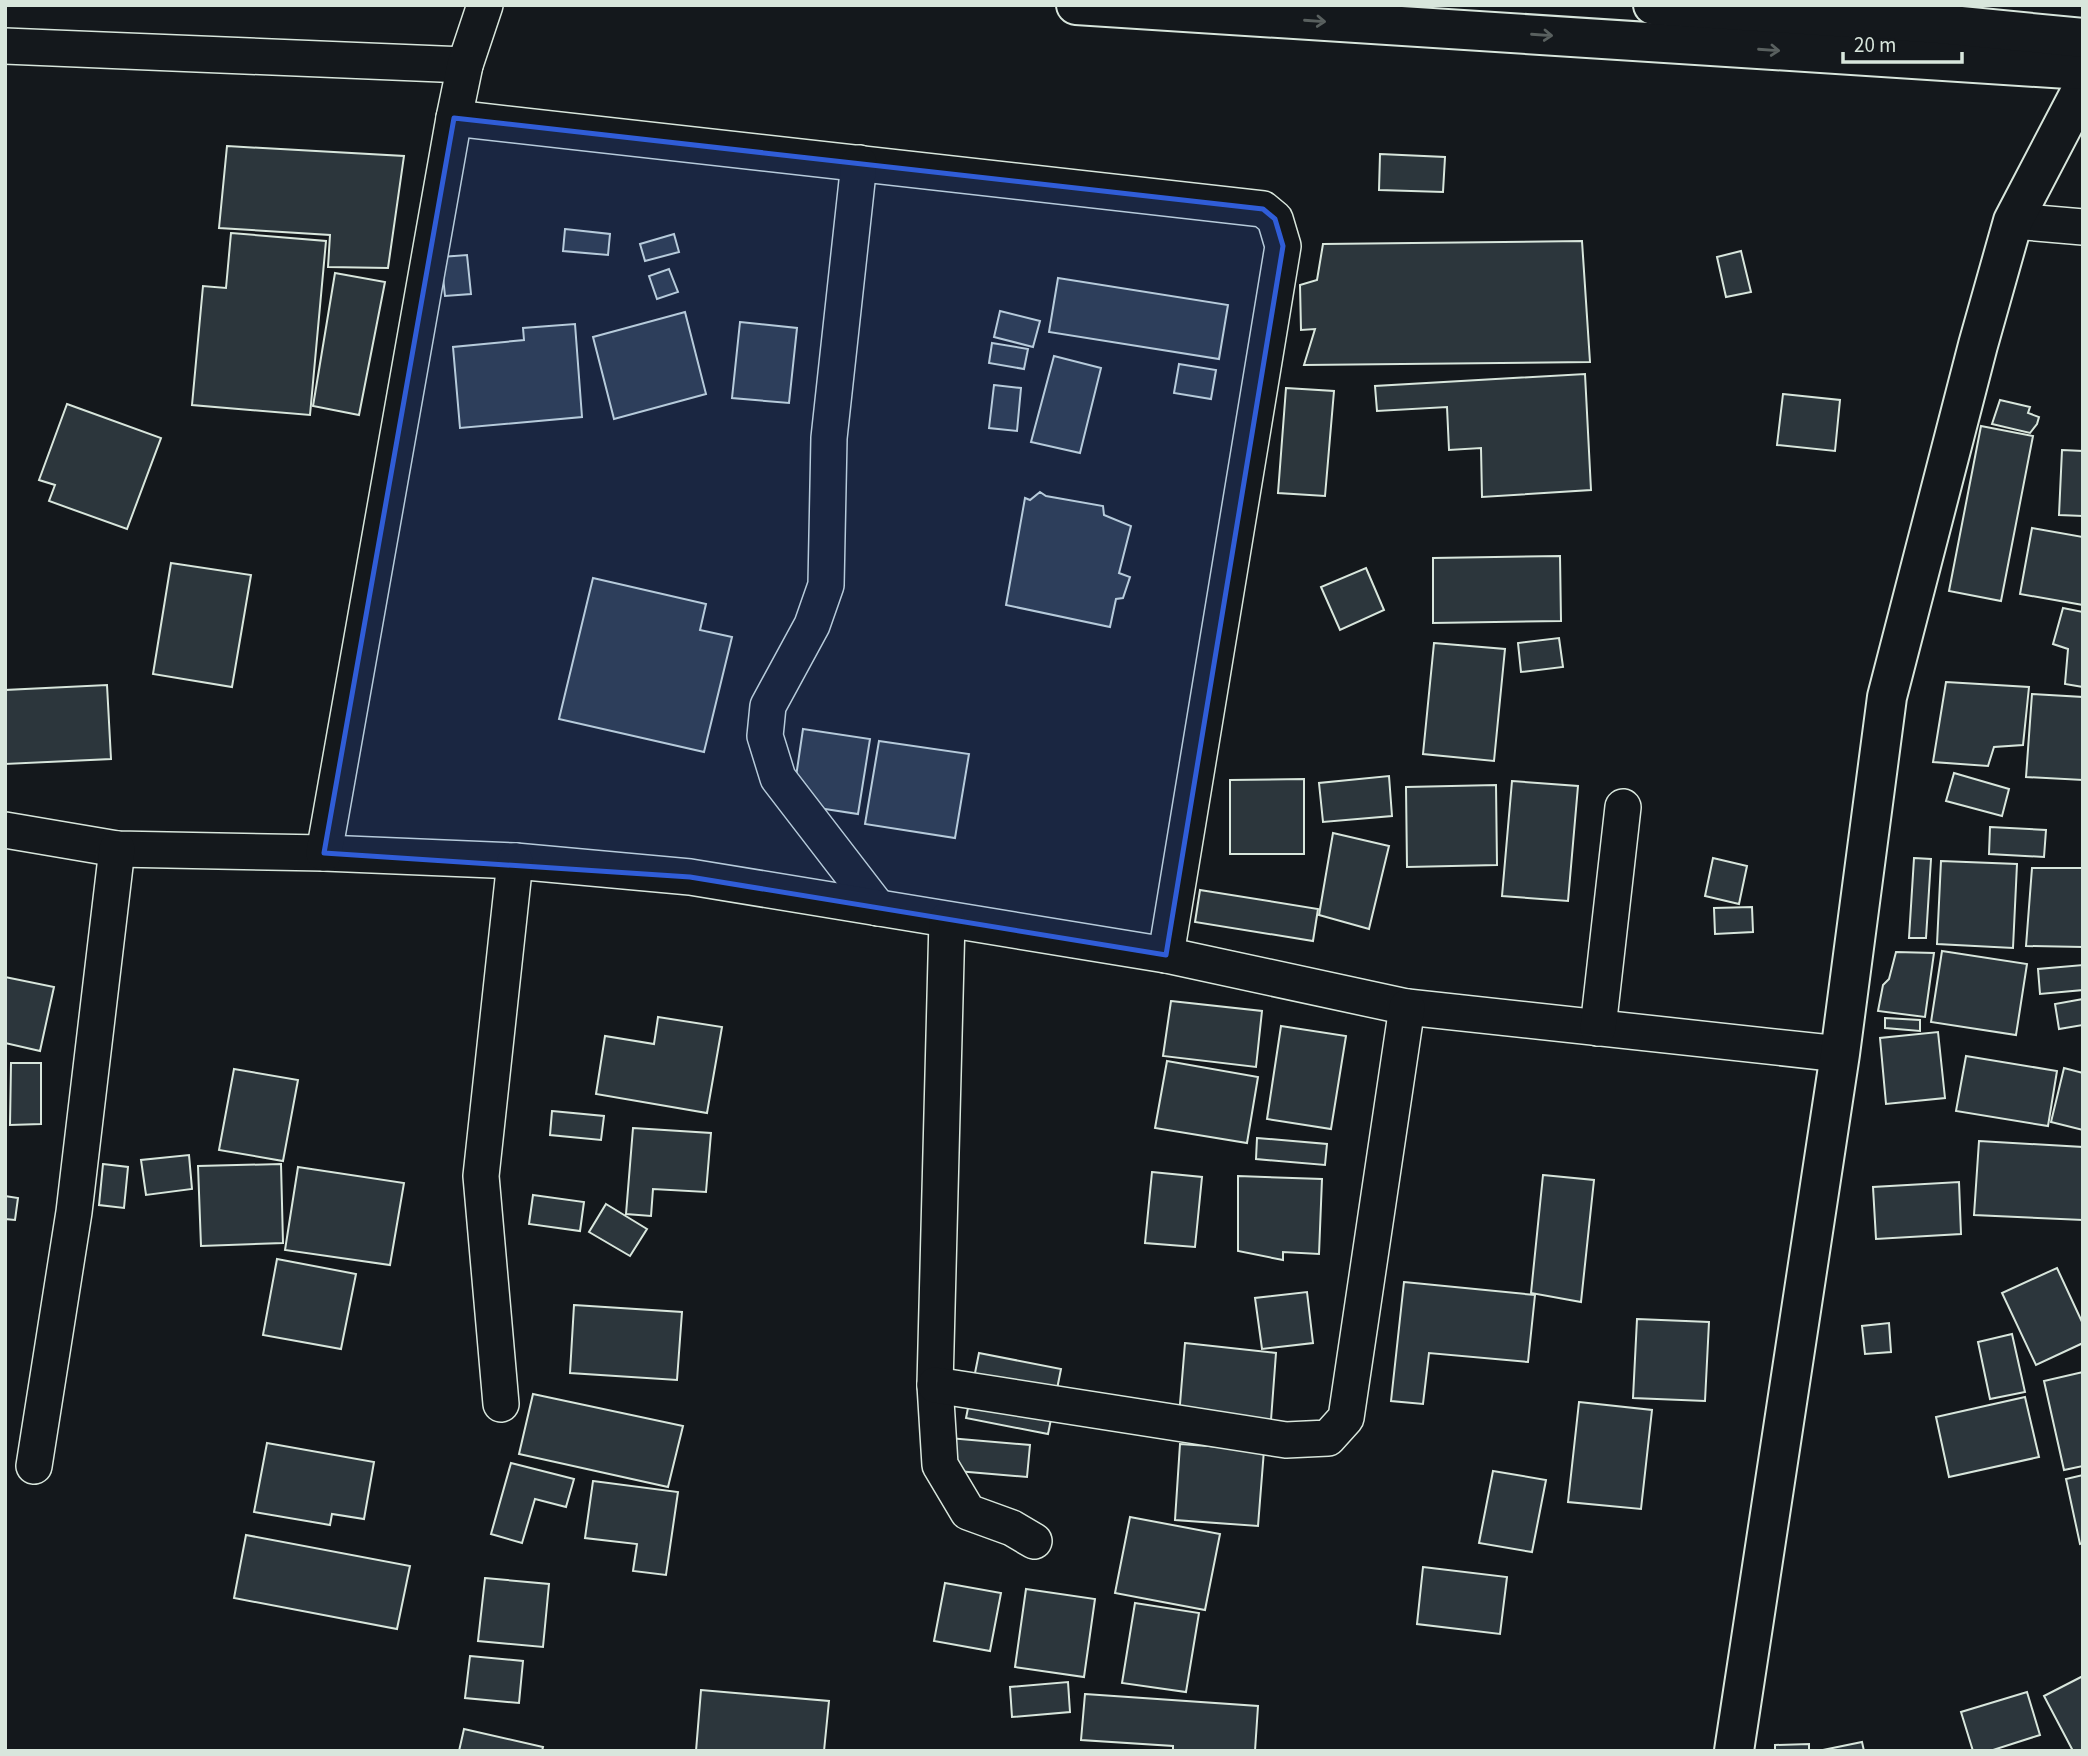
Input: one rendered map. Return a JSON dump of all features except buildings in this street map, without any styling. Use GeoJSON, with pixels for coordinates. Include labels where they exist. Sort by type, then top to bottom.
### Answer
{"type":"FeatureCollection","features":[{"type":"Feature","properties":{"kind":"street"},"geometry":{"type":"LineString","coordinates":[[324,853],[454,118],[465,65],[485,5]]}},
{"type":"Feature","properties":{"kind":"street"},"geometry":{"type":"LineString","coordinates":[[1076,5],[1268,11],[2083,70]]}},
{"type":"Feature","properties":{"kind":"street"},"geometry":{"type":"LineString","coordinates":[[1653,5],[1941,15],[2083,38]]}},
{"type":"Feature","properties":{"kind":"street"},"geometry":{"type":"LineString","coordinates":[[5,46],[465,65]]}},
{"type":"Feature","properties":{"kind":"street"},"geometry":{"type":"LineString","coordinates":[[1734,1751],[1840,1054],[1887,696],[2013,221],[2083,87]]}},
{"type":"Feature","properties":{"kind":"street"},"geometry":{"type":"LineString","coordinates":[[454,118],[1263,209],[1275,219],[1283,246],[1166,955]]}},
{"type":"Feature","properties":{"kind":"street"},"geometry":{"type":"LineString","coordinates":[[859,163],[829,438],[826,585],[813,625],[768,706],[765,736],[778,778],[878,908]]}},
{"type":"Feature","properties":{"kind":"street"},"geometry":{"type":"LineString","coordinates":[[2013,221],[2083,228]]}},
{"type":"Feature","properties":{"kind":"street"},"geometry":{"type":"LineString","coordinates":[[1598,1028],[1622,807]]}},
{"type":"Feature","properties":{"kind":"street"},"geometry":{"type":"LineString","coordinates":[[5,830],[117,849],[324,853],[514,861],[690,877],[1166,955],[1407,1007],[1840,1054]]}},
{"type":"Feature","properties":{"kind":"street"},"geometry":{"type":"LineString","coordinates":[[34,1466],[74,1212],[117,849]]}},
{"type":"Feature","properties":{"kind":"street"},"geometry":{"type":"LineString","coordinates":[[501,1404],[481,1176],[514,861]]}},
{"type":"Feature","properties":{"kind":"street"},"geometry":{"type":"LineString","coordinates":[[947,920],[934,1385],[940,1465],[968,1512],[1012,1528],[1034,1541]]}},
{"type":"Feature","properties":{"kind":"street"},"geometry":{"type":"LineString","coordinates":[[934,1385],[1286,1440],[1328,1438],[1346,1418],[1407,1007]]}},
{"type":"Feature","properties":{"kind":"highlighted area"},"geometry":{"type":"Polygon","coordinates":[[[454,118],[1263,209],[1275,219],[1283,246],[1166,955],[690,877],[324,853],[454,118]]]}}]}
